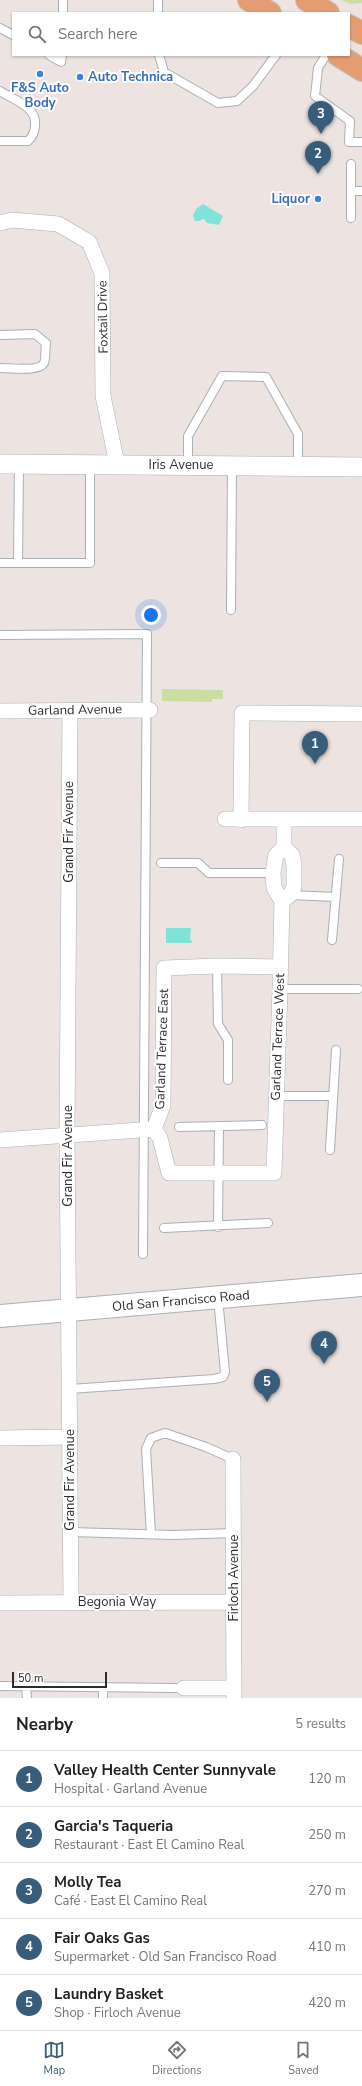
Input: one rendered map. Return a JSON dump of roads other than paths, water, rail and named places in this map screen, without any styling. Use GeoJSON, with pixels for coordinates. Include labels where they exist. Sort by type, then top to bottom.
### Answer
{"type":"FeatureCollection","features":[{"type":"Feature","properties":{"kind":"main road"},"geometry":{"type":"LineString","coordinates":[[249,0],[268,12]]}},
{"type":"Feature","properties":{"kind":"main road"},"geometry":{"type":"LineString","coordinates":[[307,0],[326,12]]}},
{"type":"Feature","properties":{"kind":"main road"},"geometry":{"type":"LineString","coordinates":[[350,15],[362,13]]}},
{"type":"Feature","properties":{"kind":"main road"},"geometry":{"type":"LineString","coordinates":[[350,27],[362,33]]}},
{"type":"Feature","properties":{"kind":"main road"},"geometry":{"type":"LineString","coordinates":[[340,56],[362,70]]}},
{"type":"Feature","properties":{"kind":"main road","name":"Old San Francisco Road"},"geometry":{"type":"LineString","coordinates":[[0,1316],[362,1284]]}},
{"type":"Feature","properties":{"kind":"street","name":"Foxtail Drive"},"geometry":{"type":"LineString","coordinates":[[0,223],[12,220],[58,224],[88,242],[102,273],[103,396],[116,464]]}},
{"type":"Feature","properties":{"kind":"street","name":"Iris Avenue"},"geometry":{"type":"LineString","coordinates":[[0,464],[298,465],[362,467]]}},
{"type":"Feature","properties":{"kind":"street","name":"Grand Fir Avenue"},"geometry":{"type":"LineString","coordinates":[[70,710],[67,1135],[71,1602]]}},
{"type":"Feature","properties":{"kind":"street","name":"Garland Avenue"},"geometry":{"type":"LineString","coordinates":[[0,711],[148,710]]}},
{"type":"Feature","properties":{"kind":"street"},"geometry":{"type":"LineString","coordinates":[[241,820],[242,713],[362,714]]}},
{"type":"Feature","properties":{"kind":"street"},"geometry":{"type":"LineString","coordinates":[[225,819],[362,819]]}},
{"type":"Feature","properties":{"kind":"street"},"geometry":{"type":"LineString","coordinates":[[284,819],[284,848]]}},
{"type":"Feature","properties":{"kind":"street","name":"Garland Terrace West"},"geometry":{"type":"LineString","coordinates":[[219,1173],[274,1173],[280,967],[286,898],[294,887],[294,864],[292,855],[284,848],[276,855],[273,872],[274,888],[286,898]]}},
{"type":"Feature","properties":{"kind":"street","name":"Garland Terrace East"},"geometry":{"type":"LineString","coordinates":[[217,966],[164,968],[163,1105],[149,1129],[160,1138],[169,1173],[219,1173]]}},
{"type":"Feature","properties":{"kind":"street"},"geometry":{"type":"LineString","coordinates":[[217,966],[280,967]]}},
{"type":"Feature","properties":{"kind":"street"},"geometry":{"type":"LineString","coordinates":[[0,1140],[149,1129]]}},
{"type":"Feature","properties":{"kind":"street"},"geometry":{"type":"LineString","coordinates":[[0,1438],[70,1437]]}},
{"type":"Feature","properties":{"kind":"street","name":"Firloch Avenue"},"geometry":{"type":"LineString","coordinates":[[233,1459],[234,1693]]}},
{"type":"Feature","properties":{"kind":"street","name":"Begonia Way"},"geometry":{"type":"LineString","coordinates":[[0,1603],[234,1602]]}},
{"type":"Feature","properties":{"kind":"street"},"geometry":{"type":"LineString","coordinates":[[180,1688],[234,1693]]}},
{"type":"Feature","properties":{"kind":"lane"},"geometry":{"type":"LineString","coordinates":[[63,0],[63,12]]}},
{"type":"Feature","properties":{"kind":"lane"},"geometry":{"type":"LineString","coordinates":[[158,0],[158,12]]}},
{"type":"Feature","properties":{"kind":"lane"},"geometry":{"type":"LineString","coordinates":[[0,28],[12,34]]}},
{"type":"Feature","properties":{"kind":"lane"},"geometry":{"type":"LineString","coordinates":[[51,56],[62,62],[62,56]]}},
{"type":"Feature","properties":{"kind":"lane"},"geometry":{"type":"LineString","coordinates":[[159,56],[164,72],[218,103],[237,102],[253,86],[275,56]]}},
{"type":"Feature","properties":{"kind":"lane"},"geometry":{"type":"LineString","coordinates":[[325,56],[318,68],[315,96],[350,121],[349,142],[362,142]]}},
{"type":"Feature","properties":{"kind":"lane"},"geometry":{"type":"LineString","coordinates":[[0,91],[30,109],[35,119],[35,128],[33,137],[28,141],[0,141]]}},
{"type":"Feature","properties":{"kind":"lane"},"geometry":{"type":"LineString","coordinates":[[350,164],[351,218]]}},
{"type":"Feature","properties":{"kind":"lane"},"geometry":{"type":"LineString","coordinates":[[351,191],[362,191]]}},
{"type":"Feature","properties":{"kind":"lane"},"geometry":{"type":"LineString","coordinates":[[0,335],[35,334],[46,343],[44,362],[42,366],[29,369],[0,368]]}},
{"type":"Feature","properties":{"kind":"lane"},"geometry":{"type":"LineString","coordinates":[[188,465],[188,436],[222,376],[266,377],[298,434],[298,465]]}},
{"type":"Feature","properties":{"kind":"lane"},"geometry":{"type":"LineString","coordinates":[[18,563],[19,464]]}},
{"type":"Feature","properties":{"kind":"lane"},"geometry":{"type":"LineString","coordinates":[[0,563],[90,563],[90,464]]}},
{"type":"Feature","properties":{"kind":"lane"},"geometry":{"type":"LineString","coordinates":[[231,610],[232,465]]}},
{"type":"Feature","properties":{"kind":"lane"},"geometry":{"type":"LineString","coordinates":[[0,635],[148,634],[149,1129],[143,1254]]}},
{"type":"Feature","properties":{"kind":"lane"},"geometry":{"type":"LineString","coordinates":[[332,940],[339,859]]}},
{"type":"Feature","properties":{"kind":"lane"},"geometry":{"type":"LineString","coordinates":[[161,863],[198,863],[208,872],[273,872]]}},
{"type":"Feature","properties":{"kind":"lane"},"geometry":{"type":"LineString","coordinates":[[286,898],[336,897]]}},
{"type":"Feature","properties":{"kind":"lane"},"geometry":{"type":"LineString","coordinates":[[217,966],[218,1024],[228,1040],[228,1080]]}},
{"type":"Feature","properties":{"kind":"lane"},"geometry":{"type":"LineString","coordinates":[[280,989],[358,989]]}},
{"type":"Feature","properties":{"kind":"lane"},"geometry":{"type":"LineString","coordinates":[[330,1150],[336,1050]]}},
{"type":"Feature","properties":{"kind":"lane"},"geometry":{"type":"LineString","coordinates":[[276,1096],[333,1096]]}},
{"type":"Feature","properties":{"kind":"lane"},"geometry":{"type":"LineString","coordinates":[[179,1127],[262,1125]]}},
{"type":"Feature","properties":{"kind":"lane"},"geometry":{"type":"LineString","coordinates":[[218,1227],[219,1126]]}},
{"type":"Feature","properties":{"kind":"lane"},"geometry":{"type":"LineString","coordinates":[[164,1228],[218,1227],[268,1223]]}},
{"type":"Feature","properties":{"kind":"lane"},"geometry":{"type":"LineString","coordinates":[[70,1389],[214,1379],[223,1377],[225,1372],[218,1297]]}},
{"type":"Feature","properties":{"kind":"lane"},"geometry":{"type":"LineString","coordinates":[[151,1534],[146,1449],[152,1438],[165,1434],[206,1447],[233,1459]]}},
{"type":"Feature","properties":{"kind":"lane"},"geometry":{"type":"LineString","coordinates":[[71,1532],[151,1534],[234,1533]]}},
{"type":"Feature","properties":{"kind":"lane"},"geometry":{"type":"LineString","coordinates":[[0,1686],[180,1688]]}},
{"type":"Feature","properties":{"kind":"lane"},"geometry":{"type":"LineString","coordinates":[[26,1686],[26,1698]]}},
{"type":"Feature","properties":{"kind":"lane"},"geometry":{"type":"LineString","coordinates":[[103,1687],[103,1698]]}},
{"type":"Feature","properties":{"kind":"water"},"geometry":{"type":"Polygon","coordinates":[[[203,204],[223,216],[219,225],[207,223],[204,219],[195,221],[193,215],[196,209],[203,204]]]}},
{"type":"Feature","properties":{"kind":"water"},"geometry":{"type":"Polygon","coordinates":[[[166,928],[191,928],[190,939],[193,943],[166,943],[166,928]]]}},
{"type":"Feature","properties":{"kind":"place","name":"F&S Auto Body"},"geometry":{"type":"Point","coordinates":[40,74]}},
{"type":"Feature","properties":{"kind":"place","name":"Auto Technica"},"geometry":{"type":"Point","coordinates":[80,77]}},
{"type":"Feature","properties":{"kind":"place","name":"Molly Tea"},"geometry":{"type":"Point","coordinates":[321,134]}},
{"type":"Feature","properties":{"kind":"place","name":"Garcia's Taqueria"},"geometry":{"type":"Point","coordinates":[318,174]}},
{"type":"Feature","properties":{"kind":"place","name":"Liquor"},"geometry":{"type":"Point","coordinates":[318,199]}},
{"type":"Feature","properties":{"kind":"place","name":"Valley Health Center Sunnyvale"},"geometry":{"type":"Point","coordinates":[315,764]}},
{"type":"Feature","properties":{"kind":"place","name":"Fair Oaks Gas"},"geometry":{"type":"Point","coordinates":[324,1364]}},
{"type":"Feature","properties":{"kind":"place","name":"Laundry Basket"},"geometry":{"type":"Point","coordinates":[267,1402]}}]}
